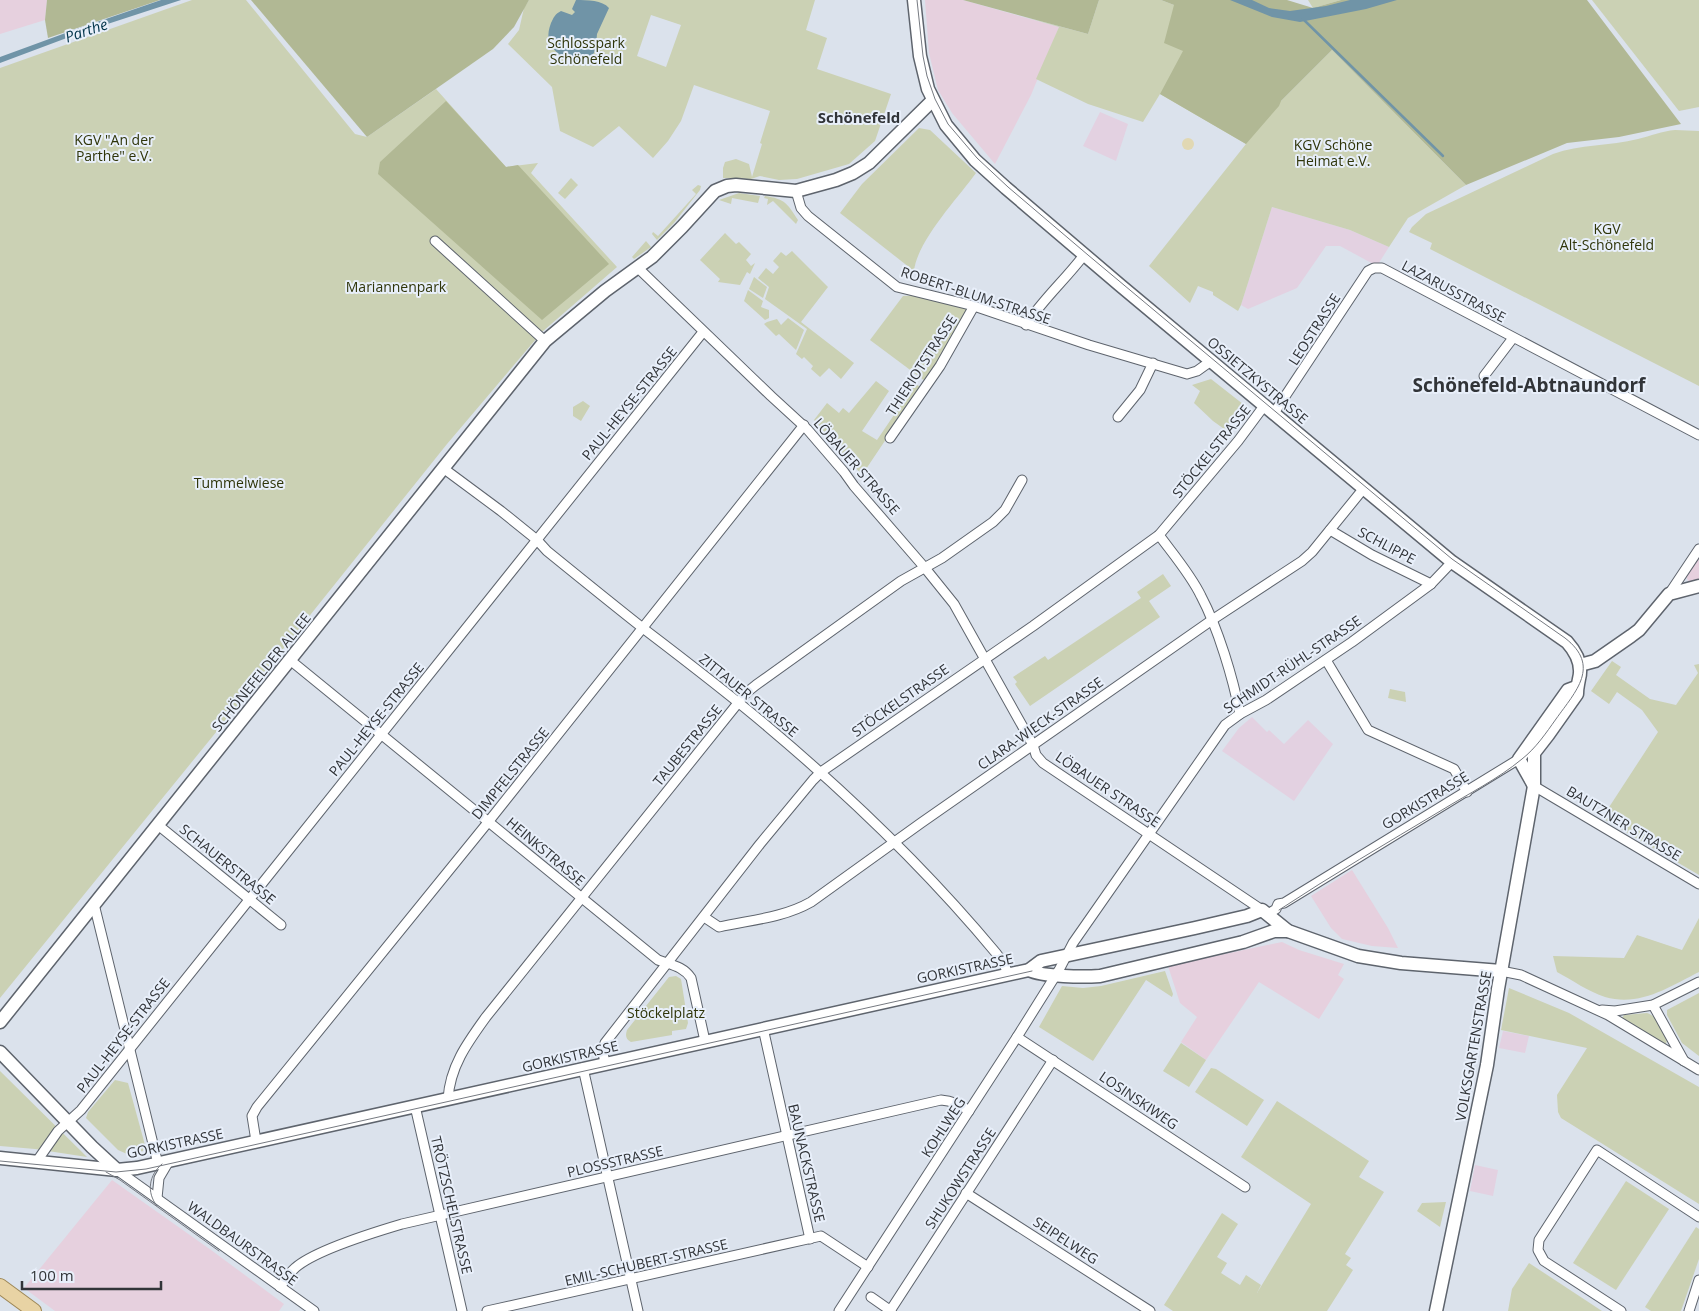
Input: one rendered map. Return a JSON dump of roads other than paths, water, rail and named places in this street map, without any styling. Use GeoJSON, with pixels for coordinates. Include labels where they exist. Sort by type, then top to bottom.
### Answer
{"type":"FeatureCollection","features":[{"type":"Feature","properties":{"kind":"main road","name":"OSSIETZKYSTRASSE"},"geometry":{"type":"LineString","coordinates":[[914,0],[920,56],[933,100],[952,134],[975,160],[1084,255],[1452,562],[1567,642],[1574,650],[1580,665]]}},
{"type":"Feature","properties":{"kind":"main road"},"geometry":{"type":"LineString","coordinates":[[796,191],[836,180],[853,173],[869,163],[933,100]]}},
{"type":"Feature","properties":{"kind":"main road","name":"SCHÖNEFELDER ALLEE"},"geometry":{"type":"LineString","coordinates":[[0,1022],[546,341],[605,291],[638,268],[673,237],[715,190],[736,185],[796,191]]}},
{"type":"Feature","properties":{"kind":"main road"},"geometry":{"type":"LineString","coordinates":[[1576,687],[1579,679],[1580,665],[1595,660],[1639,630],[1660,602],[1669,594],[1699,586]]}},
{"type":"Feature","properties":{"kind":"main road","name":"VOLKSGARTENSTRASSE"},"geometry":{"type":"LineString","coordinates":[[1436,1311],[1484,1079],[1534,786],[1534,753],[1577,694],[1576,687]]}},
{"type":"Feature","properties":{"kind":"main road","name":"GORKISTRASSE"},"geometry":{"type":"LineString","coordinates":[[1519,759],[1568,690],[1576,687]]}},
{"type":"Feature","properties":{"kind":"main road"},"geometry":{"type":"LineString","coordinates":[[1519,759],[1534,786]]}},
{"type":"Feature","properties":{"kind":"main road","name":"GORKISTRASSE"},"geometry":{"type":"LineString","coordinates":[[0,1158],[117,1170],[137,1168],[1029,970],[1041,961],[1265,912]]}},
{"type":"Feature","properties":{"kind":"main road","name":"LÖBAUER STRASSE"},"geometry":{"type":"LineString","coordinates":[[1265,912],[1288,931],[1341,951],[1363,957],[1401,963],[1501,971]]}},
{"type":"Feature","properties":{"kind":"main road","name":"GORKISTRASSE"},"geometry":{"type":"LineString","coordinates":[[1029,970],[1056,975],[1100,976],[1243,942],[1274,931],[1288,931]]}},
{"type":"Feature","properties":{"kind":"main road"},"geometry":{"type":"LineString","coordinates":[[0,1052],[117,1170]]}},
{"type":"Feature","properties":{"kind":"main road"},"geometry":{"type":"LineString","coordinates":[[0,1286],[34,1311]]}},
{"type":"Feature","properties":{"kind":"street","name":"ROBERT-BLUM-STRASSE"},"geometry":{"type":"LineString","coordinates":[[796,191],[801,208],[808,216],[897,287],[974,306],[1026,325],[1187,374],[1197,372],[1211,361]]}},
{"type":"Feature","properties":{"kind":"street"},"geometry":{"type":"LineString","coordinates":[[435,241],[546,341]]}},
{"type":"Feature","properties":{"kind":"street"},"geometry":{"type":"LineString","coordinates":[[1026,325],[1047,297],[1064,280],[1084,255]]}},
{"type":"Feature","properties":{"kind":"street","name":"LÖBAUER STRASSE"},"geometry":{"type":"LineString","coordinates":[[638,268],[797,421],[804,425],[925,568],[954,604],[986,658],[1033,745],[1036,755],[1043,763],[1265,912]]}},
{"type":"Feature","properties":{"kind":"street","name":"LEOSTRASSE"},"geometry":{"type":"LineString","coordinates":[[1269,409],[1368,271],[1374,268],[1382,268]]}},
{"type":"Feature","properties":{"kind":"street","name":"LAZARUSSTRASSE"},"geometry":{"type":"LineString","coordinates":[[1382,268],[1699,435]]}},
{"type":"Feature","properties":{"kind":"street","name":"THIERIOTSTRASSE"},"geometry":{"type":"LineString","coordinates":[[890,438],[940,366],[974,306]]}},
{"type":"Feature","properties":{"kind":"street","name":"PAUL-HEYSE-STRASSE"},"geometry":{"type":"LineString","coordinates":[[37,1161],[58,1131],[81,1110],[703,332]]}},
{"type":"Feature","properties":{"kind":"street","name":"LAZARUSSTRASSE"},"geometry":{"type":"LineString","coordinates":[[1484,376],[1514,338]]}},
{"type":"Feature","properties":{"kind":"street"},"geometry":{"type":"LineString","coordinates":[[1118,417],[1140,390],[1153,364]]}},
{"type":"Feature","properties":{"kind":"street","name":"STÖCKELSTRASSE"},"geometry":{"type":"LineString","coordinates":[[605,1064],[603,1052],[605,1043],[788,809],[821,772],[1070,600],[1159,535],[1238,441],[1269,409]]}},
{"type":"Feature","properties":{"kind":"street","name":"DIMPFELSTRASSE"},"geometry":{"type":"LineString","coordinates":[[256,1142],[252,1116],[257,1107],[489,821],[804,425]]}},
{"type":"Feature","properties":{"kind":"street","name":"ZITTAUER STRASSE"},"geometry":{"type":"LineString","coordinates":[[443,468],[538,540],[547,551],[739,702],[821,772],[895,842],[962,913],[1000,958],[1008,974]]}},
{"type":"Feature","properties":{"kind":"street","name":"TAUBESTRASSE"},"geometry":{"type":"LineString","coordinates":[[448,1099],[449,1085],[453,1072],[468,1042],[528,964],[739,702],[756,685],[901,581],[942,558],[992,522],[1005,510],[1022,480]]}},
{"type":"Feature","properties":{"kind":"street","name":"CLARA-WIECK-STRASSE"},"geometry":{"type":"LineString","coordinates":[[704,917],[719,927],[780,915],[811,902],[1212,620],[1302,561],[1312,552],[1364,488]]}},
{"type":"Feature","properties":{"kind":"street","name":"SCHLIPPE"},"geometry":{"type":"LineString","coordinates":[[1330,530],[1372,555],[1431,584]]}},
{"type":"Feature","properties":{"kind":"street"},"geometry":{"type":"LineString","coordinates":[[1159,535],[1201,594],[1212,620],[1236,692],[1240,714]]}},
{"type":"Feature","properties":{"kind":"street"},"geometry":{"type":"LineString","coordinates":[[1669,594],[1699,549]]}},
{"type":"Feature","properties":{"kind":"street","name":"SCHMIDT-RÜHL-STRASSE"},"geometry":{"type":"LineString","coordinates":[[1066,955],[1222,729],[1240,714],[1266,700],[1326,660],[1431,584],[1452,562]]}},
{"type":"Feature","properties":{"kind":"street","name":"HEINKSTRASSE"},"geometry":{"type":"LineString","coordinates":[[290,660],[658,960],[679,966],[686,971],[691,978],[705,1041]]}},
{"type":"Feature","properties":{"kind":"street"},"geometry":{"type":"LineString","coordinates":[[1326,660],[1368,730],[1454,770],[1468,792]]}},
{"type":"Feature","properties":{"kind":"street","name":"GORKISTRASSE"},"geometry":{"type":"LineString","coordinates":[[1265,912],[1276,908],[1278,904],[1284,903],[1519,759]]}},
{"type":"Feature","properties":{"kind":"street","name":"BAUTZNER STRASSE"},"geometry":{"type":"LineString","coordinates":[[1534,786],[1699,884]]}},
{"type":"Feature","properties":{"kind":"street","name":"SCHAUERSTRASSE"},"geometry":{"type":"LineString","coordinates":[[158,825],[282,925]]}},
{"type":"Feature","properties":{"kind":"street"},"geometry":{"type":"LineString","coordinates":[[94,904],[128,1049],[163,1162],[156,1198]]}},
{"type":"Feature","properties":{"kind":"street","name":"KOHLWEG"},"geometry":{"type":"LineString","coordinates":[[839,1311],[1017,1037],[1056,975],[1066,955]]}},
{"type":"Feature","properties":{"kind":"street","name":"LÖBAUER STRASSE"},"geometry":{"type":"LineString","coordinates":[[1501,971],[1521,975],[1608,1015],[1699,1070]]}},
{"type":"Feature","properties":{"kind":"street"},"geometry":{"type":"LineString","coordinates":[[1597,1010],[1614,1011],[1653,1006],[1699,982]]}},
{"type":"Feature","properties":{"kind":"street"},"geometry":{"type":"LineString","coordinates":[[1653,1006],[1684,1062]]}},
{"type":"Feature","properties":{"kind":"street","name":"BAUNACKSTRASSE"},"geometry":{"type":"LineString","coordinates":[[763,1028],[810,1238],[821,1236],[868,1267]]}},
{"type":"Feature","properties":{"kind":"street","name":"LOSINSKIWEG"},"geometry":{"type":"LineString","coordinates":[[1017,1037],[1245,1187]]}},
{"type":"Feature","properties":{"kind":"street","name":"SHUKOWSTRASSE"},"geometry":{"type":"LineString","coordinates":[[871,1297],[890,1311],[1053,1060]]}},
{"type":"Feature","properties":{"kind":"street"},"geometry":{"type":"LineString","coordinates":[[583,1068],[638,1311]]}},
{"type":"Feature","properties":{"kind":"street","name":"PLOSSSTRASSE"},"geometry":{"type":"LineString","coordinates":[[280,1287],[294,1269],[315,1256],[382,1230],[441,1214],[941,1100],[951,1101],[969,1111]]}},
{"type":"Feature","properties":{"kind":"street","name":"TRÖTZSCHELSTRASSE"},"geometry":{"type":"LineString","coordinates":[[415,1106],[462,1311]]}},
{"type":"Feature","properties":{"kind":"street"},"geometry":{"type":"LineString","coordinates":[[1620,1311],[1544,1261],[1538,1250],[1540,1240],[1597,1150],[1699,1217]]}},
{"type":"Feature","properties":{"kind":"street","name":"WALDBAURSTRASSE"},"geometry":{"type":"LineString","coordinates":[[117,1170],[314,1311]]}},
{"type":"Feature","properties":{"kind":"street","name":"SEIPELWEG"},"geometry":{"type":"LineString","coordinates":[[966,1193],[1150,1311]]}},
{"type":"Feature","properties":{"kind":"street","name":"EMIL-SCHUBERT-STRASSE"},"geometry":{"type":"LineString","coordinates":[[487,1311],[810,1238]]}},
{"type":"Feature","properties":{"kind":"street"},"geometry":{"type":"LineString","coordinates":[[1689,1311],[1699,1280]]}},
{"type":"Feature","properties":{"kind":"water","name":"Parthe"},"geometry":{"type":"Polygon","coordinates":[[[161,0],[181,0],[80,33],[0,63],[0,57],[161,0]]]}},
{"type":"Feature","properties":{"kind":"water"},"geometry":{"type":"Polygon","coordinates":[[[576,0],[599,2],[609,8],[597,34],[594,53],[585,61],[575,65],[553,48],[550,43],[549,31],[557,13],[561,11],[572,15],[575,12],[572,9],[576,0]]]}},
{"type":"Feature","properties":{"kind":"water"},"geometry":{"type":"Polygon","coordinates":[[[1230,0],[1252,0],[1269,8],[1290,11],[1326,6],[1350,0],[1397,0],[1366,9],[1300,22],[1272,17],[1230,0]]]}},
{"type":"Feature","properties":{"kind":"waterway"},"geometry":{"type":"LineString","coordinates":[[1303,19],[1443,156]]}},
{"type":"Feature","properties":{"kind":"tram line"},"geometry":{"type":"LineString","coordinates":[[917,0],[923,56],[927,76],[935,99],[948,124],[977,158],[1088,255],[1452,559],[1565,638],[1576,648],[1582,659],[1583,669],[1577,688],[1540,740],[1522,759],[1493,780],[1360,859],[1279,910]]}},
{"type":"Feature","properties":{"kind":"tram line"},"geometry":{"type":"LineString","coordinates":[[0,1161],[116,1172],[146,1169],[1032,971]]}},
{"type":"Feature","properties":{"kind":"tram line"},"geometry":{"type":"LineString","coordinates":[[157,1206],[151,1195],[150,1184],[154,1173],[162,1164]]}},
{"type":"Feature","properties":{"kind":"tram line"},"geometry":{"type":"LineString","coordinates":[[106,1172],[219,1251]]}},
{"type":"Feature","properties":{"kind":"district","name":"Schönefeld"},"geometry":{"type":"Point","coordinates":[859,117]}},
{"type":"Feature","properties":{"kind":"district","name":"Schönefeld-Abtnaundorf"},"geometry":{"type":"Point","coordinates":[1529,385]}},
{"type":"Feature","properties":{"kind":"park label","name":"Schlosspark Schönefeld"},"geometry":{"type":"Point","coordinates":[586,50]}},
{"type":"Feature","properties":{"kind":"park label","name":"KGV \"An der Parthe\" e.V."},"geometry":{"type":"Point","coordinates":[114,148]}},
{"type":"Feature","properties":{"kind":"park label","name":"KGV Schöne Heimat e.V."},"geometry":{"type":"Point","coordinates":[1333,152]}},
{"type":"Feature","properties":{"kind":"park label","name":"KGV Alt-Schönefeld"},"geometry":{"type":"Point","coordinates":[1607,236]}},
{"type":"Feature","properties":{"kind":"park label","name":"Mariannenpark"},"geometry":{"type":"Point","coordinates":[396,286]}},
{"type":"Feature","properties":{"kind":"park label","name":"Tummelwiese"},"geometry":{"type":"Point","coordinates":[239,482]}},
{"type":"Feature","properties":{"kind":"park label","name":"Stöckelplatz"},"geometry":{"type":"Point","coordinates":[666,1012]}}]}
